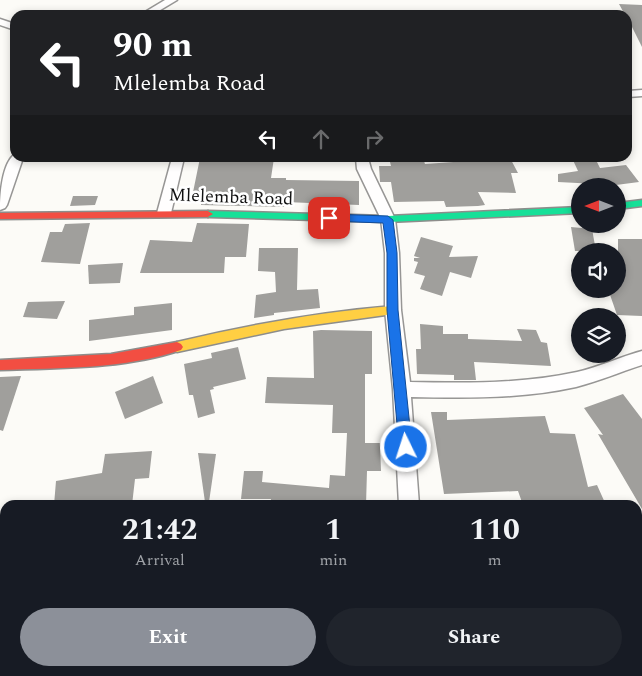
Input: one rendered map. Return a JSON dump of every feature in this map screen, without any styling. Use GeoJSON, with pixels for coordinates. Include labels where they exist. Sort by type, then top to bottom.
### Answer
{"type":"FeatureCollection","features":[{"type":"Feature","properties":{"kind":"street"},"geometry":{"type":"LineString","coordinates":[[154,10],[172,0]]}},
{"type":"Feature","properties":{"kind":"street"},"geometry":{"type":"LineString","coordinates":[[0,204],[16,162]]}},
{"type":"Feature","properties":{"kind":"street"},"geometry":{"type":"LineString","coordinates":[[164,213],[177,162]]}},
{"type":"Feature","properties":{"kind":"street"},"geometry":{"type":"LineString","coordinates":[[363,162],[364,170],[388,220],[392,253],[393,310],[402,389],[410,500]]}},
{"type":"Feature","properties":{"kind":"street"},"geometry":{"type":"LineString","coordinates":[[626,205],[642,203]]}},
{"type":"Feature","properties":{"kind":"street","name":"Mlelemba Road"},"geometry":{"type":"LineString","coordinates":[[0,216],[164,213],[388,220],[571,210]]}},
{"type":"Feature","properties":{"kind":"street"},"geometry":{"type":"LineString","coordinates":[[0,365],[99,361],[151,354],[225,335],[355,313],[393,310]]}},
{"type":"Feature","properties":{"kind":"street"},"geometry":{"type":"LineString","coordinates":[[402,389],[468,390],[524,388],[577,379],[642,358]]}},
{"type":"Feature","properties":{"kind":"building"},"geometry":{"type":"Polygon","coordinates":[[[619,4],[642,5],[642,47],[632,27],[632,10],[622,10],[619,4]]]}},
{"type":"Feature","properties":{"kind":"building"},"geometry":{"type":"Polygon","coordinates":[[[199,162],[273,162],[271,178],[359,181],[359,205],[285,202],[284,207],[201,205],[201,202],[191,202],[199,162]]]}},
{"type":"Feature","properties":{"kind":"building"},"geometry":{"type":"Polygon","coordinates":[[[390,162],[424,162],[425,164],[512,162],[518,173],[511,173],[516,193],[478,192],[485,205],[478,206],[446,207],[444,201],[394,202],[391,182],[380,182],[379,166],[391,166],[390,162]]]}},
{"type":"Feature","properties":{"kind":"building"},"geometry":{"type":"Polygon","coordinates":[[[574,162],[597,162],[600,168],[626,165],[639,182],[626,184],[626,178],[571,178],[571,183],[558,182],[558,174],[578,171],[574,162]]]}},
{"type":"Feature","properties":{"kind":"building"},"geometry":{"type":"Polygon","coordinates":[[[73,196],[98,196],[95,205],[70,206],[73,196]]]}},
{"type":"Feature","properties":{"kind":"building"},"geometry":{"type":"Polygon","coordinates":[[[90,223],[80,264],[41,262],[50,232],[62,232],[65,224],[90,223]]]}},
{"type":"Feature","properties":{"kind":"building"},"geometry":{"type":"Polygon","coordinates":[[[197,223],[249,224],[246,257],[225,257],[224,273],[140,273],[150,240],[192,242],[197,223]]]}},
{"type":"Feature","properties":{"kind":"building"},"geometry":{"type":"Polygon","coordinates":[[[572,233],[593,233],[595,243],[574,243],[572,233]]]}},
{"type":"Feature","properties":{"kind":"building"},"geometry":{"type":"Polygon","coordinates":[[[421,237],[453,246],[449,257],[478,256],[471,278],[450,272],[442,296],[420,289],[425,276],[414,273],[418,262],[414,261],[414,258],[420,258],[414,256],[421,237]]]}},
{"type":"Feature","properties":{"kind":"building"},"geometry":{"type":"Polygon","coordinates":[[[618,239],[642,239],[642,316],[626,315],[626,308],[615,308],[611,298],[626,298],[626,243],[618,243],[618,239]]]}},
{"type":"Feature","properties":{"kind":"building"},"geometry":{"type":"Polygon","coordinates":[[[259,248],[298,248],[297,290],[318,289],[320,308],[274,313],[274,315],[254,318],[256,295],[276,292],[275,272],[258,271],[259,248]]]}},
{"type":"Feature","properties":{"kind":"building"},"geometry":{"type":"Polygon","coordinates":[[[123,263],[120,283],[89,284],[88,265],[123,263]]]}},
{"type":"Feature","properties":{"kind":"building"},"geometry":{"type":"Polygon","coordinates":[[[65,301],[57,319],[23,317],[28,302],[65,301]]]}},
{"type":"Feature","properties":{"kind":"building"},"geometry":{"type":"Polygon","coordinates":[[[172,303],[172,330],[89,341],[89,320],[134,315],[134,307],[172,303]]]}},
{"type":"Feature","properties":{"kind":"building"},"geometry":{"type":"Polygon","coordinates":[[[420,324],[443,326],[443,334],[468,334],[468,339],[522,341],[517,329],[536,330],[541,342],[547,343],[551,366],[474,362],[476,380],[454,380],[454,375],[417,374],[416,349],[421,349],[420,324]]]}},
{"type":"Feature","properties":{"kind":"building"},"geometry":{"type":"Polygon","coordinates":[[[313,331],[372,331],[372,374],[365,374],[365,443],[380,443],[381,471],[367,471],[366,500],[241,499],[244,471],[263,471],[262,482],[329,488],[330,475],[345,476],[347,433],[332,433],[333,405],[265,403],[267,377],[314,378],[313,331]]]}},
{"type":"Feature","properties":{"kind":"building"},"geometry":{"type":"Polygon","coordinates":[[[238,347],[246,379],[213,387],[214,389],[210,390],[215,413],[198,418],[193,395],[189,395],[184,364],[212,358],[211,353],[238,347]]]}},
{"type":"Feature","properties":{"kind":"building"},"geometry":{"type":"Polygon","coordinates":[[[21,376],[3,431],[0,430],[0,377],[21,376]]]}},
{"type":"Feature","properties":{"kind":"building"},"geometry":{"type":"Polygon","coordinates":[[[153,376],[163,403],[125,419],[115,392],[153,376]]]}},
{"type":"Feature","properties":{"kind":"building"},"geometry":{"type":"Polygon","coordinates":[[[623,394],[642,419],[642,500],[637,500],[598,434],[603,435],[584,408],[623,394]]]}},
{"type":"Feature","properties":{"kind":"building"},"geometry":{"type":"Polygon","coordinates":[[[431,412],[447,412],[447,420],[545,416],[550,433],[575,434],[588,487],[597,485],[604,500],[521,500],[518,491],[444,494],[431,412]]]}},
{"type":"Feature","properties":{"kind":"building"},"geometry":{"type":"Polygon","coordinates":[[[152,451],[149,478],[135,479],[133,500],[54,500],[56,481],[102,473],[105,454],[152,451]]]}},
{"type":"Feature","properties":{"kind":"building"},"geometry":{"type":"Polygon","coordinates":[[[198,453],[216,454],[209,500],[205,500],[198,453]]]}},
{"type":"Feature","properties":{"kind":"traffic: fast"},"geometry":{"type":"LineString","coordinates":[[626,205],[642,203]]}},
{"type":"Feature","properties":{"kind":"traffic: fast"},"geometry":{"type":"LineString","coordinates":[[208,214],[388,219],[571,210]]}},
{"type":"Feature","properties":{"kind":"traffic: slow"},"geometry":{"type":"LineString","coordinates":[[177,347],[230,334],[284,324],[393,310]]}},
{"type":"Feature","properties":{"kind":"traffic: jam"},"geometry":{"type":"LineString","coordinates":[[0,216],[208,214]]}},
{"type":"Feature","properties":{"kind":"traffic: jam"},"geometry":{"type":"LineString","coordinates":[[0,365],[111,359],[177,347]]}},
{"type":"Feature","properties":{"kind":"route"},"geometry":{"type":"LineString","coordinates":[[329,218],[388,220],[392,253],[393,310],[406,447]]}}]}
